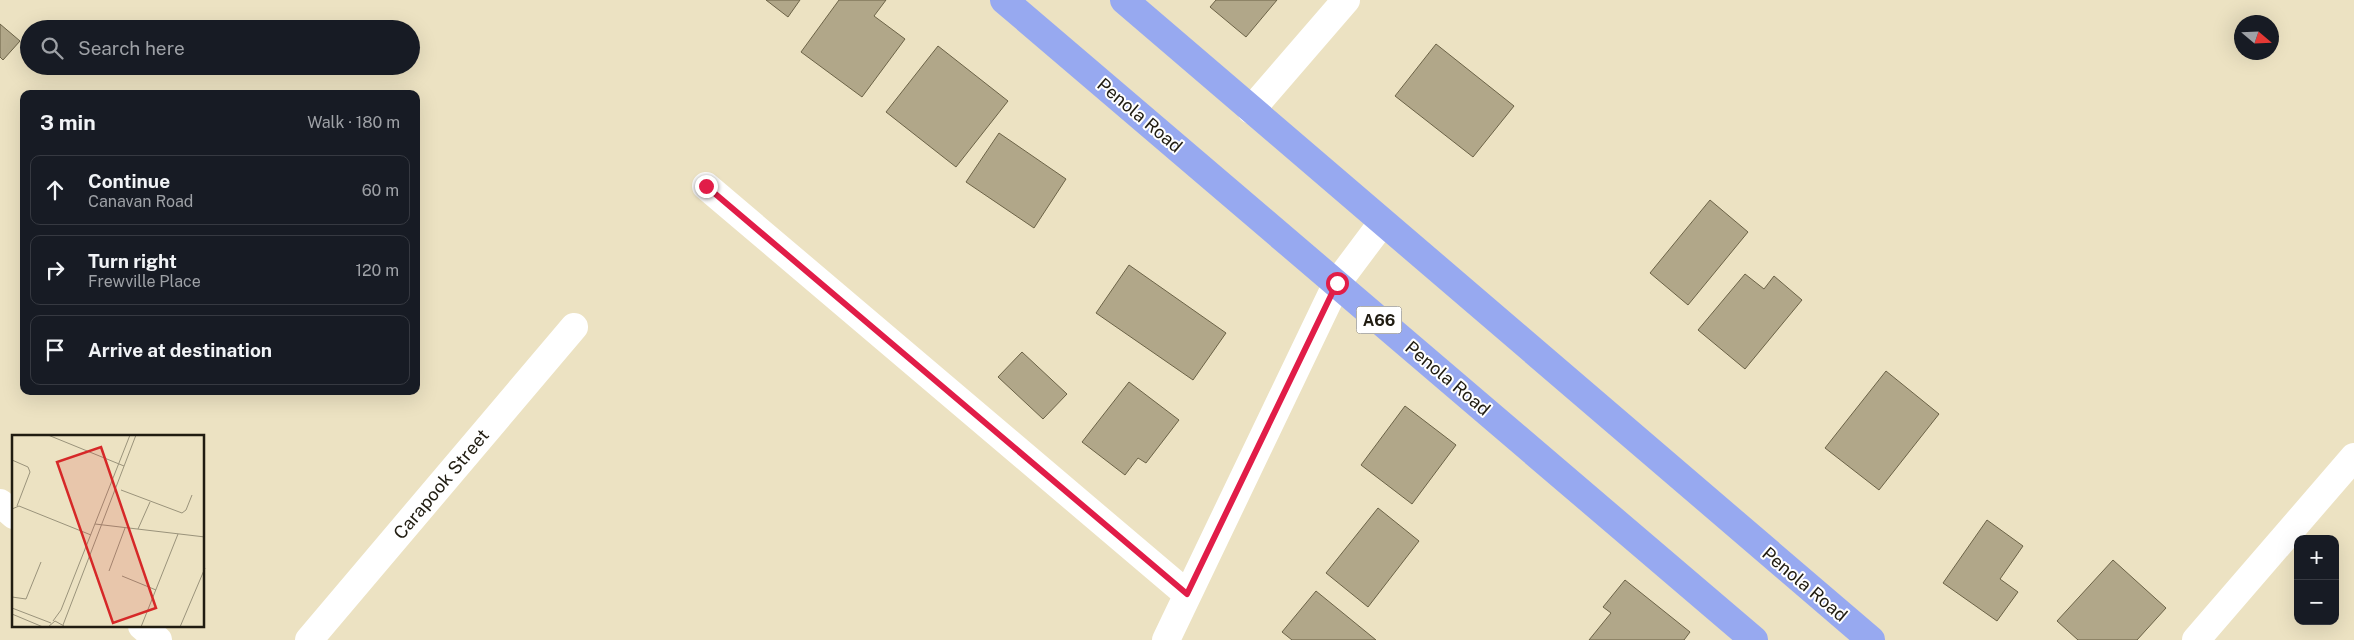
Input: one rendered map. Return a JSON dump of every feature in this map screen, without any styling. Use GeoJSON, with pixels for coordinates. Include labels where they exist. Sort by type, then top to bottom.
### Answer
{"type":"FeatureCollection","features":[{"type":"Feature","properties":{"kind":"highway","name":"Penola Road"},"geometry":{"type":"LineString","coordinates":[[1004,0],[1754,640]]}},
{"type":"Feature","properties":{"kind":"highway","name":"Penola Road"},"geometry":{"type":"LineString","coordinates":[[1124,0],[1250,110],[1871,640]]}},
{"type":"Feature","properties":{"kind":"street"},"geometry":{"type":"LineString","coordinates":[[1250,110],[1346,0]]}},
{"type":"Feature","properties":{"kind":"street"},"geometry":{"type":"LineString","coordinates":[[706,186],[1187,594]]}},
{"type":"Feature","properties":{"kind":"street"},"geometry":{"type":"LineString","coordinates":[[1166,640],[1337,283],[1382,223]]}},
{"type":"Feature","properties":{"kind":"street","name":"Carapook Street"},"geometry":{"type":"LineString","coordinates":[[309,640],[574,328]]}},
{"type":"Feature","properties":{"kind":"street"},"geometry":{"type":"LineString","coordinates":[[2196,640],[2354,457]]}},
{"type":"Feature","properties":{"kind":"street"},"geometry":{"type":"LineString","coordinates":[[0,503],[12,513]]}},
{"type":"Feature","properties":{"kind":"street"},"geometry":{"type":"LineString","coordinates":[[144,628],[158,640]]}},
{"type":"Feature","properties":{"kind":"building"},"geometry":{"type":"Polygon","coordinates":[[[766,0],[800,0],[788,17],[766,0]]]}},
{"type":"Feature","properties":{"kind":"building"},"geometry":{"type":"Polygon","coordinates":[[[839,0],[886,0],[874,16],[905,39],[862,97],[801,52],[839,0]]]}},
{"type":"Feature","properties":{"kind":"building"},"geometry":{"type":"Polygon","coordinates":[[[1216,0],[1277,0],[1246,37],[1210,7],[1216,0]]]}},
{"type":"Feature","properties":{"kind":"building"},"geometry":{"type":"Polygon","coordinates":[[[0,24],[20,41],[3,60],[0,57],[0,24]]]}},
{"type":"Feature","properties":{"kind":"building"},"geometry":{"type":"Polygon","coordinates":[[[1436,44],[1514,106],[1473,157],[1395,96],[1436,44]]]}},
{"type":"Feature","properties":{"kind":"building"},"geometry":{"type":"Polygon","coordinates":[[[938,46],[1008,101],[956,167],[886,112],[938,46]]]}},
{"type":"Feature","properties":{"kind":"building"},"geometry":{"type":"Polygon","coordinates":[[[999,133],[1066,179],[1034,228],[966,182],[999,133]]]}},
{"type":"Feature","properties":{"kind":"building"},"geometry":{"type":"Polygon","coordinates":[[[1710,200],[1748,232],[1688,305],[1650,273],[1710,200]]]}},
{"type":"Feature","properties":{"kind":"building"},"geometry":{"type":"Polygon","coordinates":[[[1129,265],[1226,333],[1193,380],[1096,313],[1129,265]]]}},
{"type":"Feature","properties":{"kind":"building"},"geometry":{"type":"Polygon","coordinates":[[[1745,274],[1764,289],[1774,276],[1802,300],[1745,369],[1698,330],[1745,274]]]}},
{"type":"Feature","properties":{"kind":"building"},"geometry":{"type":"Polygon","coordinates":[[[1022,352],[1067,394],[1043,419],[998,377],[1022,352]]]}},
{"type":"Feature","properties":{"kind":"building"},"geometry":{"type":"Polygon","coordinates":[[[1886,371],[1939,414],[1879,490],[1825,448],[1886,371]]]}},
{"type":"Feature","properties":{"kind":"building"},"geometry":{"type":"Polygon","coordinates":[[[1129,382],[1179,420],[1146,463],[1138,458],[1125,475],[1082,442],[1129,382]]]}},
{"type":"Feature","properties":{"kind":"building"},"geometry":{"type":"Polygon","coordinates":[[[1405,406],[1456,445],[1412,504],[1361,465],[1405,406]]]}},
{"type":"Feature","properties":{"kind":"building"},"geometry":{"type":"Polygon","coordinates":[[[1378,508],[1419,541],[1368,607],[1326,573],[1378,508]]]}},
{"type":"Feature","properties":{"kind":"building"},"geometry":{"type":"Polygon","coordinates":[[[1987,520],[2023,546],[2000,579],[2018,592],[1997,621],[1943,583],[1987,520]]]}},
{"type":"Feature","properties":{"kind":"building"},"geometry":{"type":"Polygon","coordinates":[[[2113,560],[2166,608],[2137,640],[2078,640],[2057,621],[2113,560]]]}},
{"type":"Feature","properties":{"kind":"building"},"geometry":{"type":"Polygon","coordinates":[[[1625,580],[1690,632],[1684,640],[1589,640],[1611,613],[1603,607],[1625,580]]]}},
{"type":"Feature","properties":{"kind":"building"},"geometry":{"type":"Polygon","coordinates":[[[1316,591],[1376,640],[1292,640],[1282,632],[1316,591]]]}},
{"type":"Feature","properties":{"kind":"route"},"geometry":{"type":"LineString","coordinates":[[706,186],[1187,594],[1337,283]]}}]}
